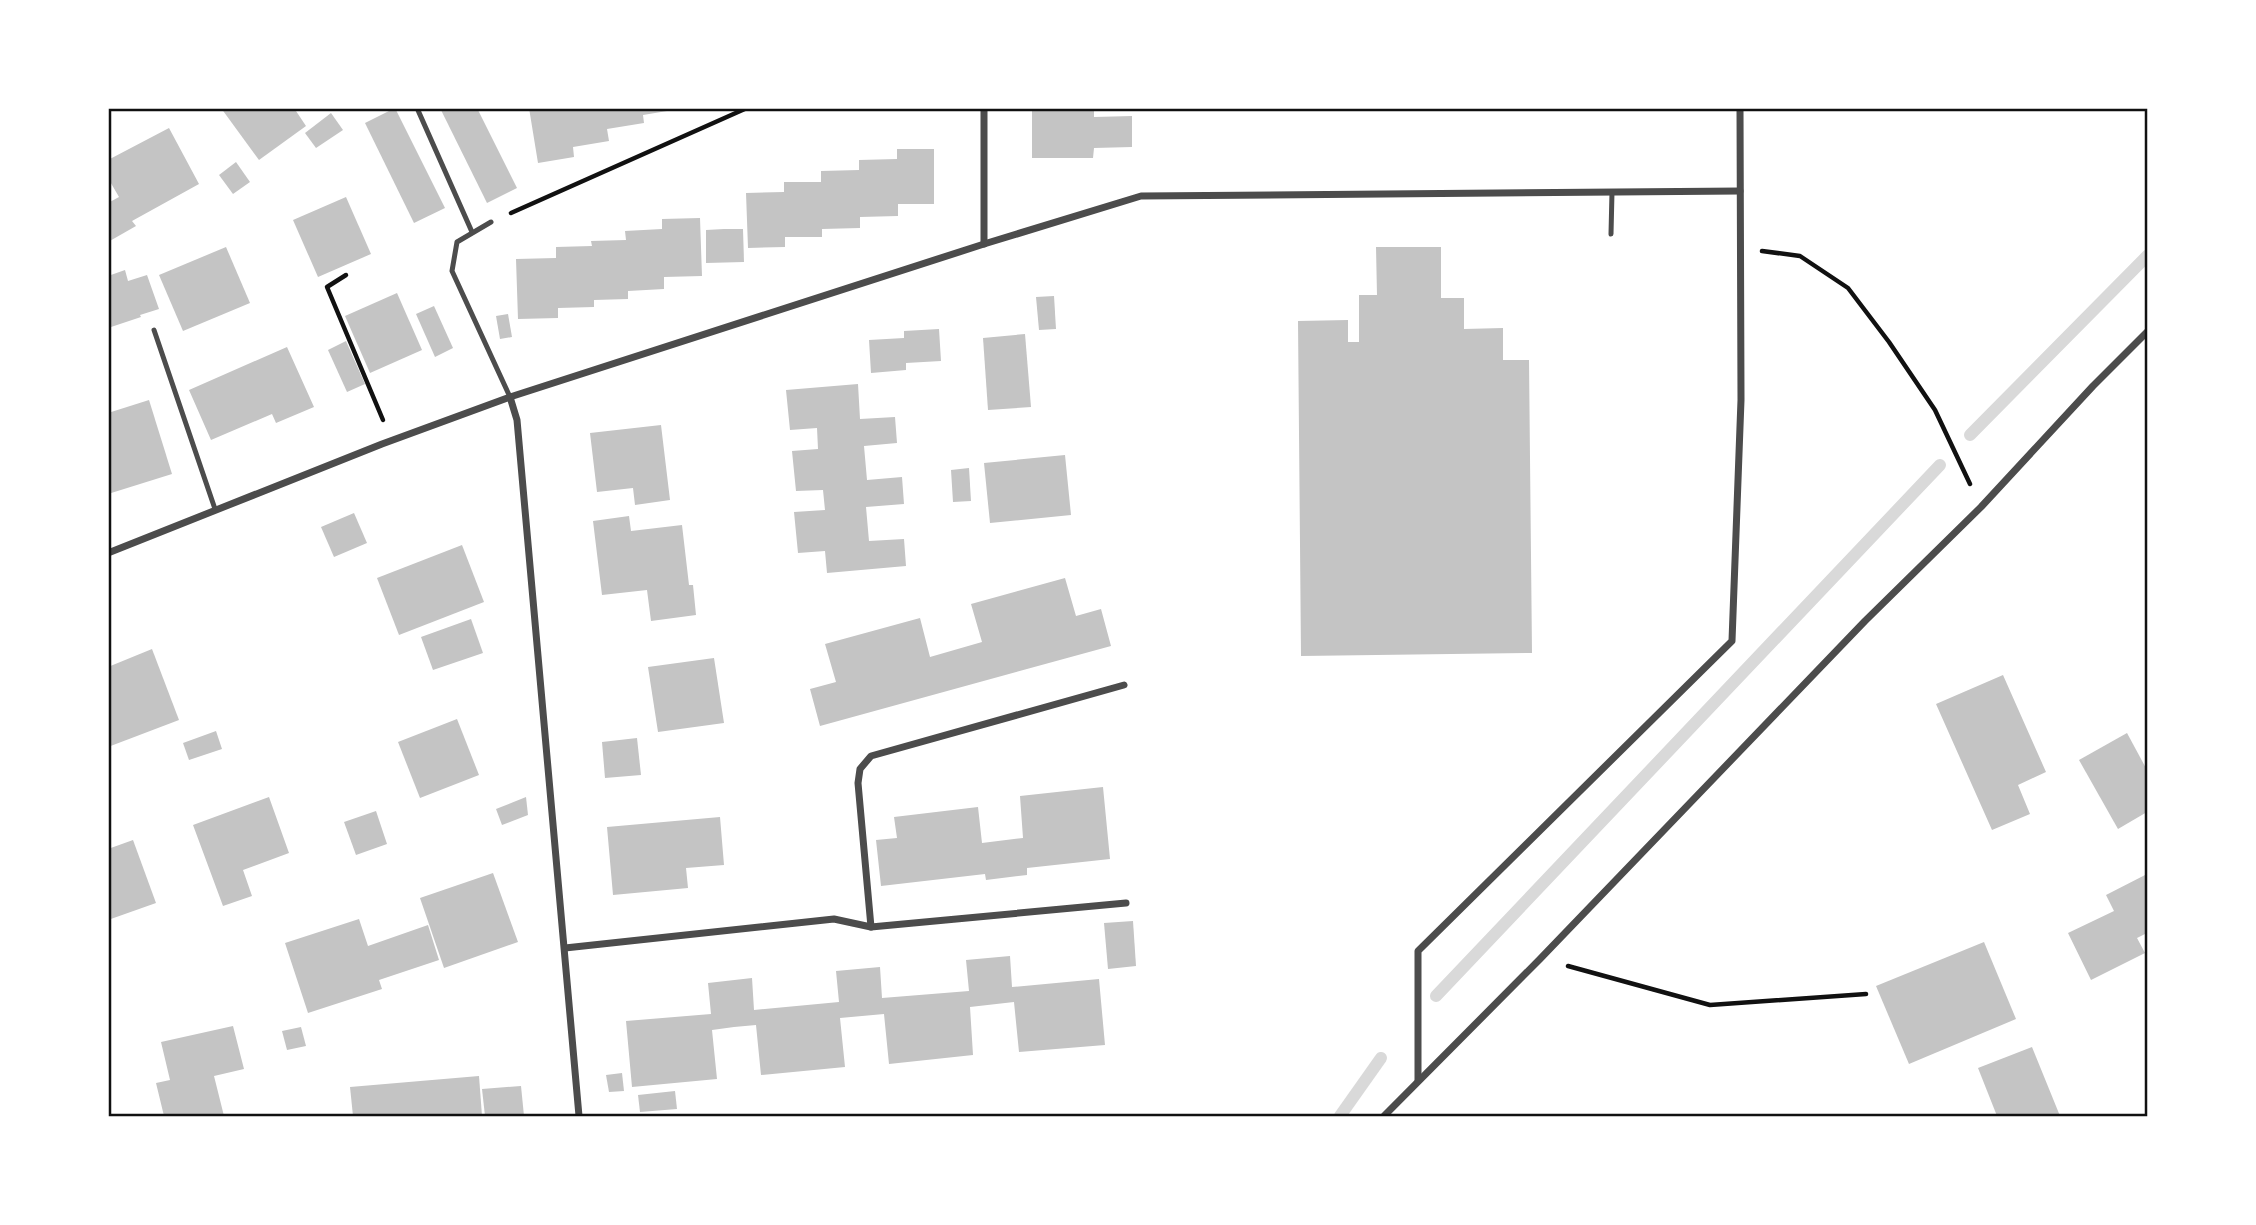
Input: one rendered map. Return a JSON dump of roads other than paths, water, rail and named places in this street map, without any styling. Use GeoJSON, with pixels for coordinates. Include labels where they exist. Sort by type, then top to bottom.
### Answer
{"type":"FeatureCollection","features":[{"type":"Feature","properties":{"kind":"street"},"geometry":{"type":"LineString","coordinates":[[984,108],[984,244]]}},
{"type":"Feature","properties":{"kind":"street"},"geometry":{"type":"LineString","coordinates":[[1418,1080],[1418,951],[1731,641],[1741,400],[1740,108]]}},
{"type":"Feature","properties":{"kind":"street"},"geometry":{"type":"LineString","coordinates":[[108,553],[392,440],[510,397],[984,244],[1142,196],[1740,191]]}},
{"type":"Feature","properties":{"kind":"street"},"geometry":{"type":"LineString","coordinates":[[1384,1116],[1865,621],[1981,507],[2147,331]]}},
{"type":"Feature","properties":{"kind":"street"},"geometry":{"type":"LineString","coordinates":[[510,397],[517,420],[579,1116]]}},
{"type":"Feature","properties":{"kind":"street"},"geometry":{"type":"LineString","coordinates":[[871,928],[858,783],[860,769],[871,756],[1124,685]]}},
{"type":"Feature","properties":{"kind":"street"},"geometry":{"type":"LineString","coordinates":[[565,948],[834,919],[871,928],[1126,903]]}},
{"type":"Feature","properties":{"kind":"lane"},"geometry":{"type":"LineString","coordinates":[[417,108],[472,232]]}},
{"type":"Feature","properties":{"kind":"lane"},"geometry":{"type":"LineString","coordinates":[[1611,234],[1612,192]]}},
{"type":"Feature","properties":{"kind":"lane"},"geometry":{"type":"LineString","coordinates":[[491,222],[457,242],[452,271],[510,397]]}},
{"type":"Feature","properties":{"kind":"lane"},"geometry":{"type":"LineString","coordinates":[[154,330],[215,509]]}},
{"type":"Feature","properties":{"kind":"waterway"},"geometry":{"type":"LineString","coordinates":[[1970,435],[2148,255]]}},
{"type":"Feature","properties":{"kind":"waterway"},"geometry":{"type":"LineString","coordinates":[[1436,996],[1940,465]]}},
{"type":"Feature","properties":{"kind":"waterway"},"geometry":{"type":"LineString","coordinates":[[1340,1116],[1381,1058]]}}]}
